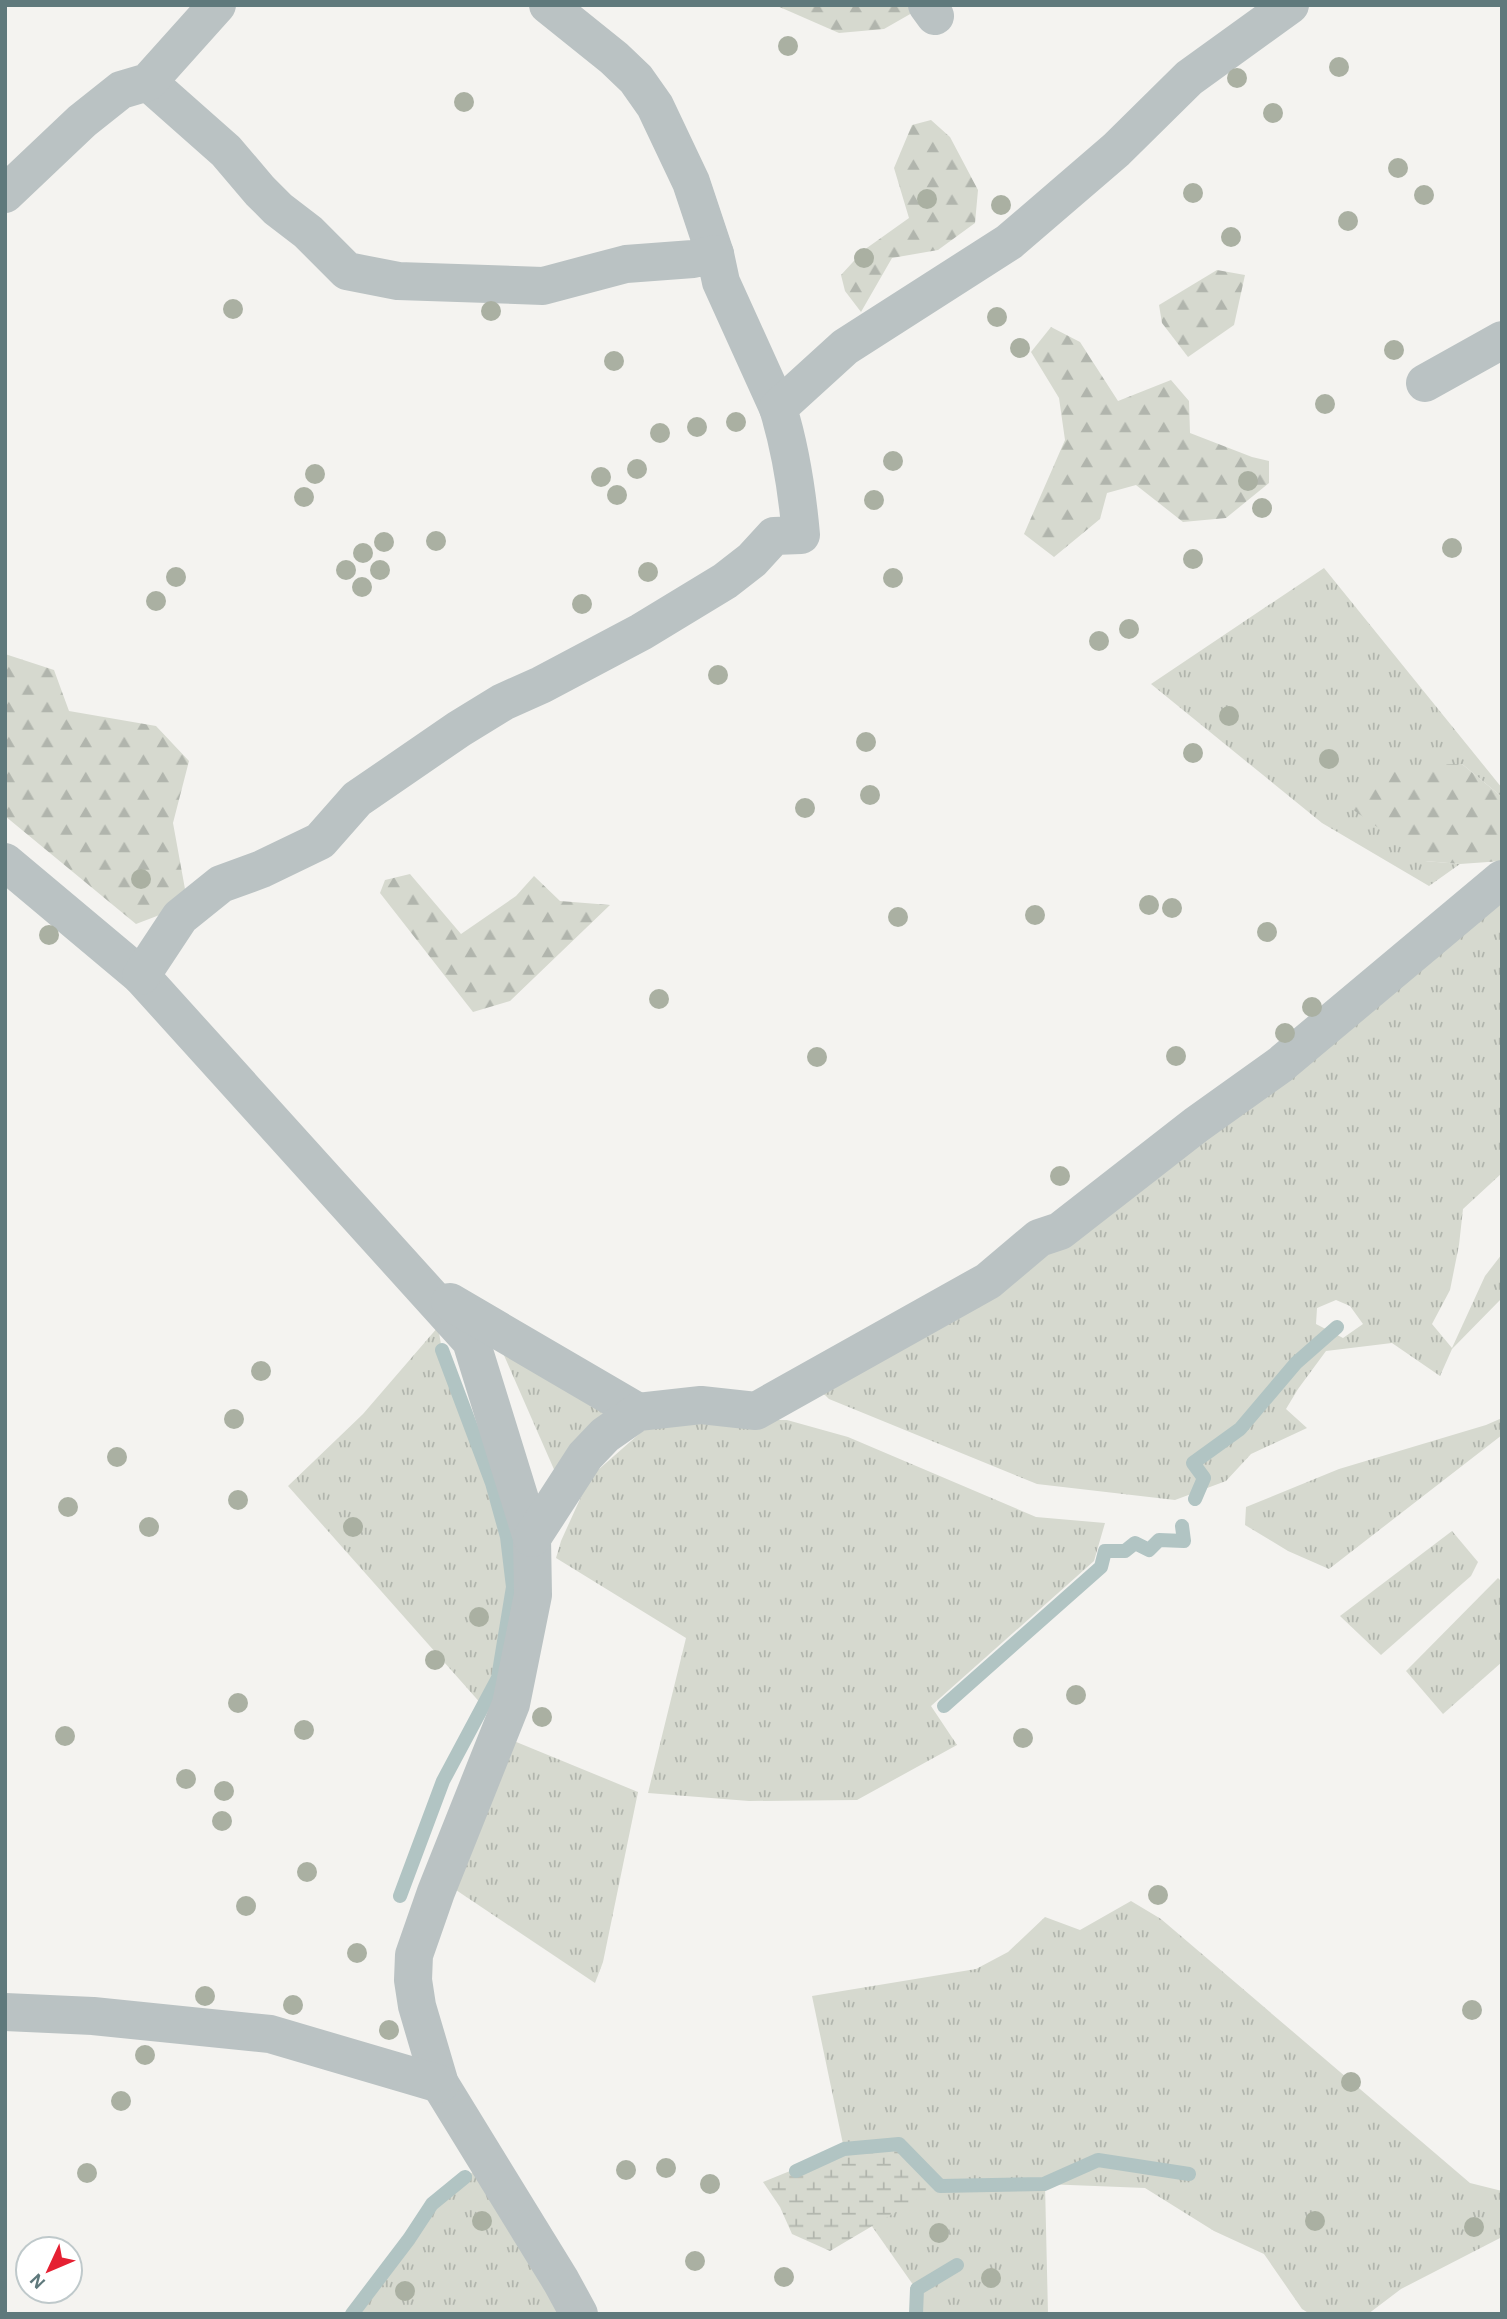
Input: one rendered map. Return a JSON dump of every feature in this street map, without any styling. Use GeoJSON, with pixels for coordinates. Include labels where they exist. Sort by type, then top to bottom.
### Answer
{"type":"FeatureCollection","features":[{"type":"Feature","properties":{"kind":"street"},"geometry":{"type":"LineString","coordinates":[[5,194],[121,90],[148,82],[218,5]]}},
{"type":"Feature","properties":{"kind":"street"},"geometry":{"type":"LineString","coordinates":[[141,976],[180,917],[221,884],[262,869],[320,841],[357,799],[459,729],[503,702],[641,632],[725,581],[752,560],[774,536],[801,535],[790,445],[778,408],[722,282],[691,182],[654,106],[636,79],[548,5]]}},
{"type":"Feature","properties":{"kind":"street"},"geometry":{"type":"LineString","coordinates":[[778,408],[845,347],[1009,242],[1116,150],[1189,78],[1290,5]]}},
{"type":"Feature","properties":{"kind":"street"},"geometry":{"type":"LineString","coordinates":[[148,82],[226,151],[278,209],[308,232],[347,271],[398,281],[543,286],[626,264],[693,259],[715,254]]}},
{"type":"Feature","properties":{"kind":"street"},"geometry":{"type":"LineString","coordinates":[[1425,383],[1502,340]]}},
{"type":"Feature","properties":{"kind":"street"},"geometry":{"type":"LineString","coordinates":[[5,862],[141,976],[471,1341],[532,1538],[533,1595],[511,1704],[436,1892],[414,1955],[413,1980],[417,2006],[440,2084],[579,2314]]}},
{"type":"Feature","properties":{"kind":"street"},"geometry":{"type":"LineString","coordinates":[[532,1538],[585,1456],[605,1435],[638,1412],[701,1405],[756,1411],[988,1281],[1039,1238],[1060,1231],[1196,1125],[1280,1065],[1502,879]]}},
{"type":"Feature","properties":{"kind":"street"},"geometry":{"type":"LineString","coordinates":[[433,1292],[638,1412]]}},
{"type":"Feature","properties":{"kind":"street"},"geometry":{"type":"LineString","coordinates":[[5,2012],[93,2015],[270,2034],[440,2084]]}},
{"type":"Feature","properties":{"kind":"green space"},"geometry":{"type":"Polygon","coordinates":[[[775,5],[908,5],[912,13],[884,29],[839,33],[775,5]]]}},
{"type":"Feature","properties":{"kind":"green space"},"geometry":{"type":"Polygon","coordinates":[[[931,120],[950,137],[978,190],[975,223],[938,250],[892,258],[861,312],[845,291],[841,275],[864,250],[909,218],[894,168],[912,125],[931,120]]]}},
{"type":"Feature","properties":{"kind":"green space"},"geometry":{"type":"Polygon","coordinates":[[[1217,270],[1245,275],[1234,325],[1188,357],[1162,323],[1159,305],[1217,270]]]}},
{"type":"Feature","properties":{"kind":"green space"},"geometry":{"type":"Polygon","coordinates":[[[1051,327],[1080,342],[1118,401],[1171,380],[1189,401],[1190,433],[1269,461],[1269,483],[1226,518],[1183,522],[1136,485],[1107,493],[1100,519],[1054,557],[1024,534],[1065,440],[1059,398],[1031,352],[1051,327]]]}},
{"type":"Feature","properties":{"kind":"green space"},"geometry":{"type":"Polygon","coordinates":[[[1324,568],[1502,788],[1502,797],[1462,764],[1425,861],[1460,864],[1429,886],[1322,823],[1151,684],[1324,568]]]}},
{"type":"Feature","properties":{"kind":"green space"},"geometry":{"type":"Polygon","coordinates":[[[5,654],[54,670],[69,711],[156,726],[189,761],[173,823],[185,889],[170,911],[136,924],[5,816],[5,654]]]}},
{"type":"Feature","properties":{"kind":"green space"},"geometry":{"type":"Polygon","coordinates":[[[1462,764],[1502,797],[1502,861],[1460,864],[1425,861],[1352,809],[1369,781],[1412,765],[1462,764]]]}},
{"type":"Feature","properties":{"kind":"green space"},"geometry":{"type":"Polygon","coordinates":[[[1502,871],[1502,1173],[1463,1209],[1450,1290],[1432,1324],[1452,1348],[1485,1276],[1502,1254],[1502,1298],[1452,1349],[1440,1376],[1392,1343],[1326,1351],[1286,1409],[1307,1428],[1251,1454],[1226,1481],[1175,1500],[1037,1484],[829,1399],[819,1389],[1008,1269],[1502,871]],[[1336,1300],[1317,1308],[1316,1324],[1343,1338],[1363,1324],[1350,1306],[1336,1300]]]}},
{"type":"Feature","properties":{"kind":"green space"},"geometry":{"type":"Polygon","coordinates":[[[410,874],[461,934],[516,896],[534,876],[560,901],[610,905],[510,1001],[473,1012],[380,893],[385,880],[410,874]]]}},
{"type":"Feature","properties":{"kind":"green space"},"geometry":{"type":"Polygon","coordinates":[[[438,1327],[442,1350],[492,1483],[507,1537],[513,1587],[498,1678],[483,1706],[288,1486],[363,1414],[438,1327]]]}},
{"type":"Feature","properties":{"kind":"green space"},"geometry":{"type":"Polygon","coordinates":[[[519,1337],[607,1417],[556,1474],[499,1344],[519,1337]]]}},
{"type":"Feature","properties":{"kind":"green space"},"geometry":{"type":"Polygon","coordinates":[[[1502,1418],[1502,1435],[1329,1569],[1288,1551],[1245,1525],[1246,1507],[1339,1469],[1502,1418]]]}},
{"type":"Feature","properties":{"kind":"green space"},"geometry":{"type":"Polygon","coordinates":[[[704,1420],[787,1420],[848,1437],[1036,1517],[1105,1523],[1094,1561],[931,1706],[957,1745],[857,1800],[749,1801],[648,1793],[686,1638],[556,1558],[590,1477],[647,1427],[704,1420]]]}},
{"type":"Feature","properties":{"kind":"green space"},"geometry":{"type":"Polygon","coordinates":[[[1452,1531],[1478,1562],[1471,1576],[1381,1655],[1340,1616],[1452,1531]]]}},
{"type":"Feature","properties":{"kind":"green space"},"geometry":{"type":"Polygon","coordinates":[[[1498,1578],[1502,1582],[1502,1662],[1443,1714],[1406,1671],[1498,1578]]]}},
{"type":"Feature","properties":{"kind":"green space"},"geometry":{"type":"Polygon","coordinates":[[[509,1739],[638,1792],[603,1962],[595,1983],[456,1890],[509,1739]]]}},
{"type":"Feature","properties":{"kind":"green space"},"geometry":{"type":"Polygon","coordinates":[[[1131,1901],[1161,1919],[1470,2183],[1502,2191],[1502,2237],[1401,2289],[1368,2314],[1310,2314],[1302,2309],[1264,2254],[1214,2231],[1145,2188],[1045,2184],[1048,2314],[916,2314],[916,2289],[871,2225],[939,2186],[899,2144],[844,2149],[812,1996],[976,1969],[1008,1952],[1045,1917],[1080,1930],[1131,1901]]]}},
{"type":"Feature","properties":{"kind":"green space"},"geometry":{"type":"Polygon","coordinates":[[[899,2144],[940,2186],[830,2251],[792,2234],[780,2207],[763,2182],[844,2149],[899,2144]]]}},
{"type":"Feature","properties":{"kind":"green space"},"geometry":{"type":"Polygon","coordinates":[[[483,2164],[562,2314],[352,2314],[432,2204],[483,2164]]]}},
{"type":"Feature","properties":{"kind":"waterway"},"geometry":{"type":"LineString","coordinates":[[1195,1499],[1204,1478],[1193,1463],[1240,1429],[1296,1363],[1337,1327]]}},
{"type":"Feature","properties":{"kind":"waterway"},"geometry":{"type":"LineString","coordinates":[[400,1896],[443,1781],[498,1678],[513,1587],[507,1537],[492,1483],[442,1350]]}},
{"type":"Feature","properties":{"kind":"waterway"},"geometry":{"type":"LineString","coordinates":[[944,1706],[1101,1567],[1105,1551],[1125,1551],[1135,1543],[1149,1550],[1159,1540],[1184,1541],[1182,1526]]}},
{"type":"Feature","properties":{"kind":"waterway"},"geometry":{"type":"LineString","coordinates":[[796,2171],[844,2149],[899,2144],[940,2186],[1044,2184],[1098,2160],[1189,2174]]}},
{"type":"Feature","properties":{"kind":"waterway"},"geometry":{"type":"LineString","coordinates":[[352,2314],[432,2204],[465,2177]]}},
{"type":"Feature","properties":{"kind":"waterway"},"geometry":{"type":"LineString","coordinates":[[916,2314],[917,2289],[957,2265]]}}]}
